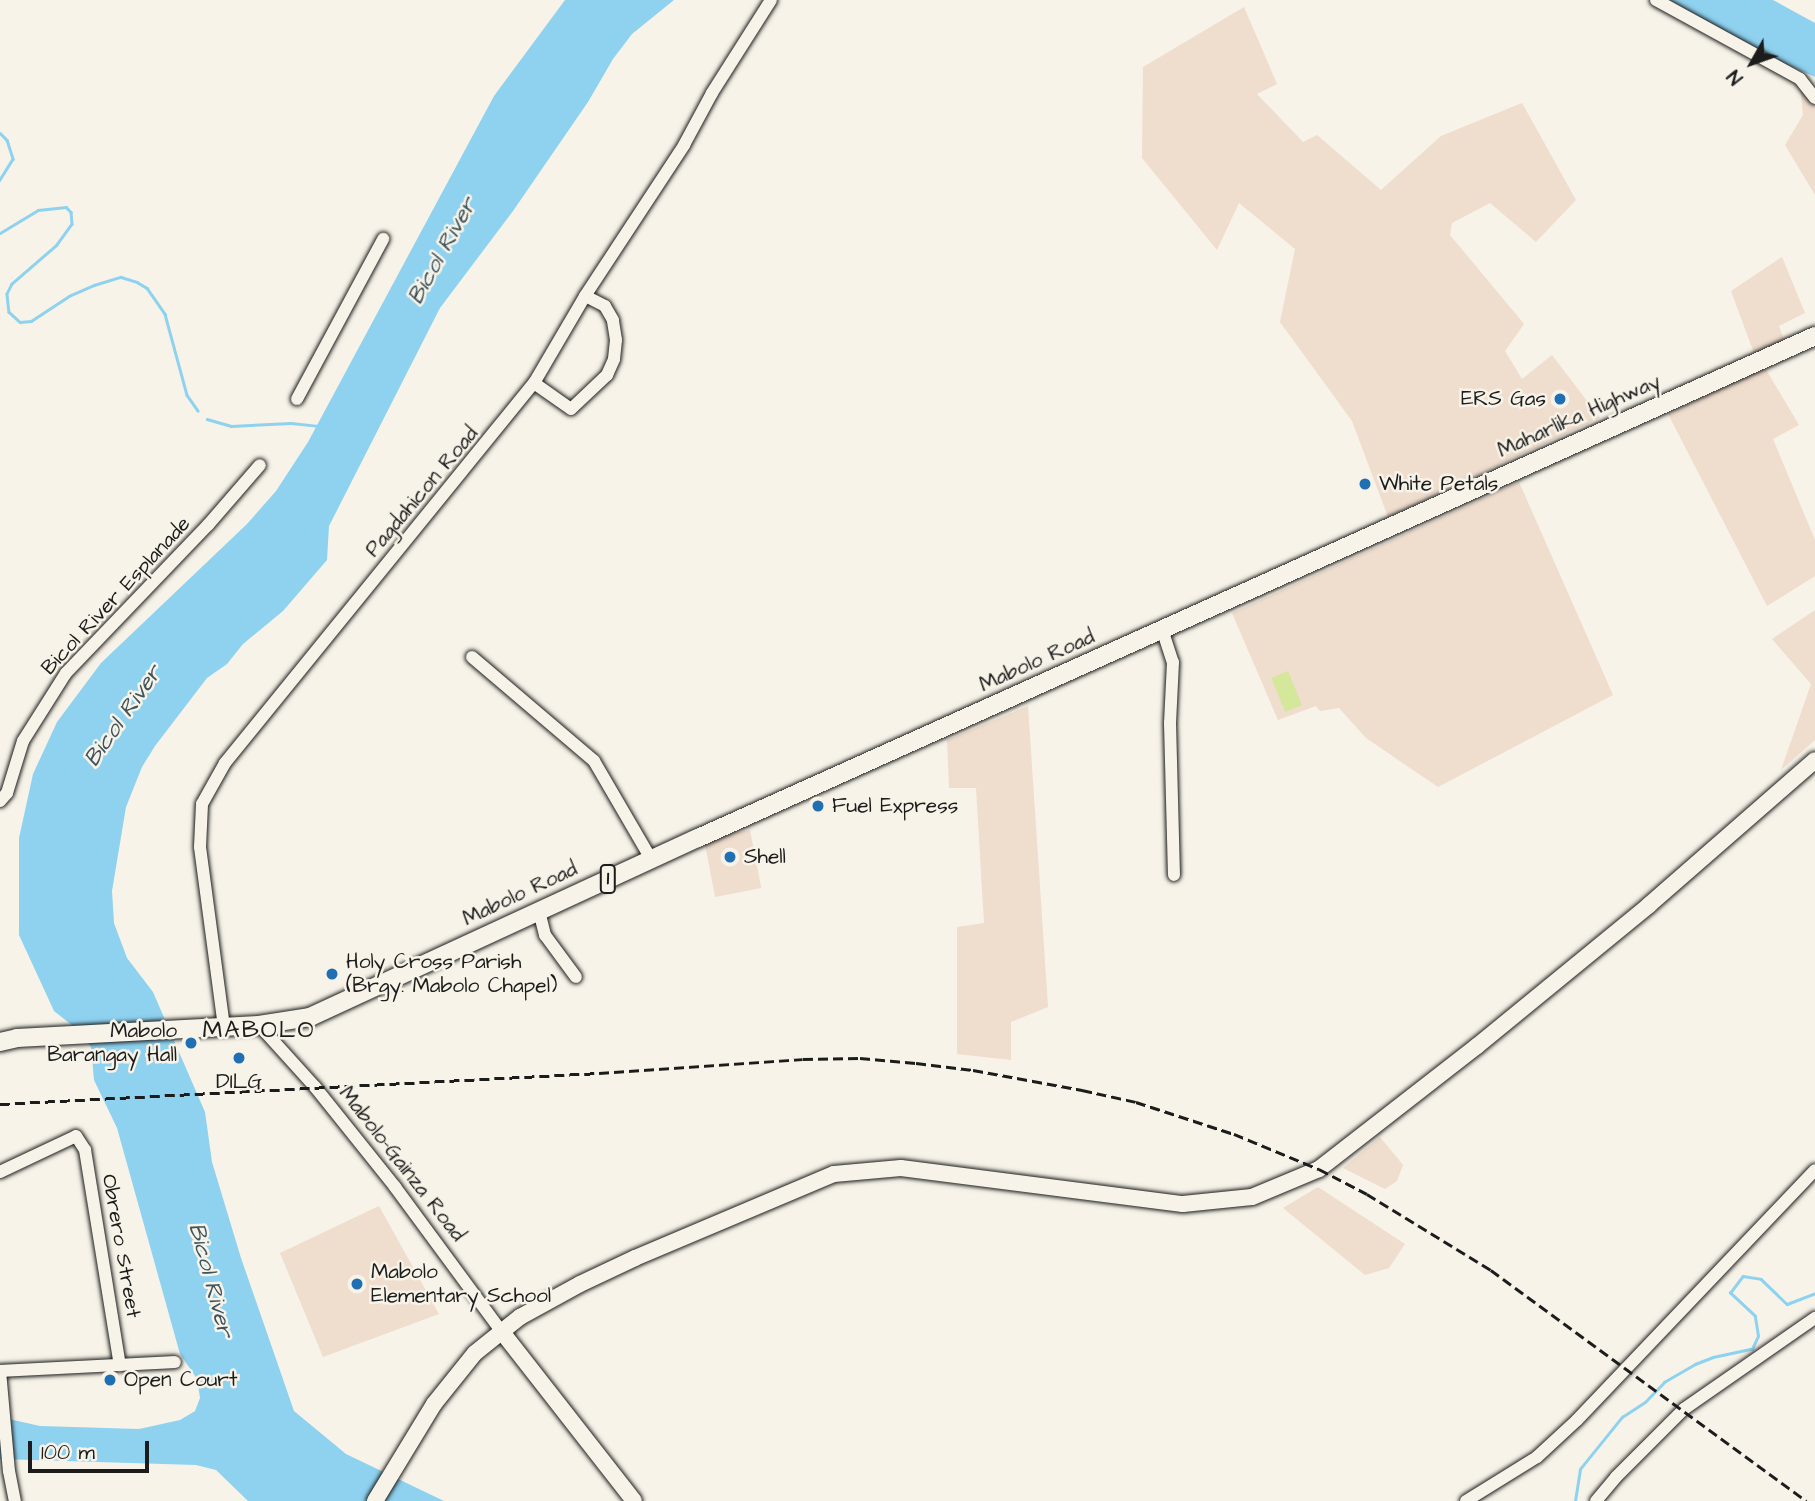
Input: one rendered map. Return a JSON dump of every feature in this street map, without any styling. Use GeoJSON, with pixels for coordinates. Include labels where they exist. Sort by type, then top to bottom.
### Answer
{"type":"FeatureCollection","features":[{"type":"Feature","properties":{"kind":"highway","name":"Maharlika Highway"},"geometry":{"type":"LineString","coordinates":[[1167,627],[1815,336]]}},
{"type":"Feature","properties":{"kind":"highway","name":"Mabolo Road"},"geometry":{"type":"LineString","coordinates":[[6,1038],[260,1025],[310,1017],[651,859],[1167,627]]}},
{"type":"Feature","properties":{"kind":"main road"},"geometry":{"type":"LineString","coordinates":[[375,1501],[434,1404],[475,1353],[534,1308],[580,1284],[834,1174],[901,1168],[1184,1204],[1252,1197],[1319,1169],[1477,1046],[1648,905],[1815,760]]}},
{"type":"Feature","properties":{"kind":"main road","name":"Mabolo-Gainza Road"},"geometry":{"type":"LineString","coordinates":[[502,1332],[634,1501]]}},
{"type":"Feature","properties":{"kind":"street","name":"Pagdahicon Road"},"geometry":{"type":"LineString","coordinates":[[223,1027],[200,847],[202,804],[225,763],[534,383],[585,296],[684,145],[712,93],[771,0]]}},
{"type":"Feature","properties":{"kind":"street"},"geometry":{"type":"LineString","coordinates":[[1656,0],[1800,79],[1815,98]]}},
{"type":"Feature","properties":{"kind":"street"},"geometry":{"type":"LineString","coordinates":[[297,400],[383,239]]}},
{"type":"Feature","properties":{"kind":"street"},"geometry":{"type":"LineString","coordinates":[[534,383],[571,409],[607,375],[614,359],[617,340],[613,320],[605,306],[585,296]]}},
{"type":"Feature","properties":{"kind":"street","name":"Bicol River Esplanade"},"geometry":{"type":"LineString","coordinates":[[0,800],[7,793],[23,741],[66,673],[223,509],[260,465]]}},
{"type":"Feature","properties":{"kind":"street"},"geometry":{"type":"LineString","coordinates":[[1167,627],[1173,662],[1170,723],[1174,875]]}},
{"type":"Feature","properties":{"kind":"street"},"geometry":{"type":"LineString","coordinates":[[472,657],[594,761],[651,859]]}},
{"type":"Feature","properties":{"kind":"street"},"geometry":{"type":"LineString","coordinates":[[539,911],[544,935],[576,977]]}},
{"type":"Feature","properties":{"kind":"street","name":"Mabolo-Gainza Road"},"geometry":{"type":"LineString","coordinates":[[260,1025],[315,1087],[379,1167],[502,1332]]}},
{"type":"Feature","properties":{"kind":"street","name":"Obrero Street"},"geometry":{"type":"LineString","coordinates":[[0,1171],[76,1136],[85,1150],[120,1365]]}},
{"type":"Feature","properties":{"kind":"street"},"geometry":{"type":"LineString","coordinates":[[1466,1501],[1537,1457],[1577,1420],[1748,1244],[1815,1170]]}},
{"type":"Feature","properties":{"kind":"street"},"geometry":{"type":"LineString","coordinates":[[1596,1501],[1616,1477],[1684,1409],[1815,1318]]}},
{"type":"Feature","properties":{"kind":"street"},"geometry":{"type":"LineString","coordinates":[[15,1501],[6,1469],[0,1371],[176,1362]]}},
{"type":"Feature","properties":{"kind":"shaded area"},"geometry":{"type":"Polygon","coordinates":[[[1244,7],[1277,84],[1257,94],[1303,142],[1317,135],[1381,190],[1441,136],[1522,103],[1576,200],[1536,242],[1490,203],[1452,223],[1450,235],[1524,324],[1505,351],[1522,379],[1552,355],[1600,418],[1388,517],[1352,421],[1280,322],[1295,249],[1239,203],[1217,250],[1142,158],[1143,67],[1244,7]]]}},
{"type":"Feature","properties":{"kind":"shaded area"},"geometry":{"type":"Polygon","coordinates":[[[1800,85],[1815,91],[1815,195],[1785,145],[1803,115],[1800,85]]]}},
{"type":"Feature","properties":{"kind":"shaded area"},"geometry":{"type":"Polygon","coordinates":[[[1782,257],[1805,313],[1779,326],[1785,343],[1755,356],[1731,291],[1782,257]]]}},
{"type":"Feature","properties":{"kind":"shaded area"},"geometry":{"type":"Polygon","coordinates":[[[1765,368],[1799,425],[1773,439],[1815,540],[1815,576],[1767,606],[1668,414],[1765,368]]]}},
{"type":"Feature","properties":{"kind":"shaded area"},"geometry":{"type":"Polygon","coordinates":[[[1519,482],[1613,695],[1438,787],[1366,738],[1339,708],[1320,711],[1316,706],[1278,720],[1232,613],[1519,482]]]}},
{"type":"Feature","properties":{"kind":"shaded area"},"geometry":{"type":"Polygon","coordinates":[[[1815,610],[1815,740],[1781,770],[1811,684],[1772,639],[1815,610]]]}},
{"type":"Feature","properties":{"kind":"shaded area"},"geometry":{"type":"Polygon","coordinates":[[[1028,706],[1048,1007],[1011,1022],[1011,1060],[957,1054],[957,927],[984,923],[976,788],[949,788],[947,740],[1028,706]]]}},
{"type":"Feature","properties":{"kind":"shaded area"},"geometry":{"type":"Polygon","coordinates":[[[750,830],[761,888],[715,897],[704,839],[750,830]]]}},
{"type":"Feature","properties":{"kind":"shaded area"},"geometry":{"type":"Polygon","coordinates":[[[1380,1137],[1403,1165],[1397,1181],[1385,1189],[1343,1168],[1380,1137]]]}},
{"type":"Feature","properties":{"kind":"shaded area"},"geometry":{"type":"Polygon","coordinates":[[[1318,1187],[1405,1244],[1389,1268],[1365,1275],[1283,1208],[1318,1187]]]}},
{"type":"Feature","properties":{"kind":"shaded area","name":"Mabolo Elementary School"},"geometry":{"type":"Polygon","coordinates":[[[379,1206],[439,1314],[323,1357],[280,1253],[379,1206]]]}},
{"type":"Feature","properties":{"kind":"green space"},"geometry":{"type":"Polygon","coordinates":[[[1288,671],[1302,705],[1285,712],[1271,678],[1288,671]]]}},
{"type":"Feature","properties":{"kind":"water","name":"Bicol River"},"geometry":{"type":"Polygon","coordinates":[[[565,0],[674,0],[632,34],[613,59],[588,102],[513,211],[440,308],[329,526],[327,560],[283,611],[243,644],[227,664],[207,678],[155,746],[142,767],[126,807],[112,891],[114,923],[127,958],[153,992],[205,1112],[212,1162],[241,1258],[294,1411],[346,1454],[444,1501],[248,1501],[216,1470],[196,1465],[0,1459],[0,1417],[40,1426],[139,1429],[180,1420],[195,1411],[200,1398],[197,1379],[180,1354],[117,1128],[94,1080],[91,1047],[73,1026],[54,1011],[19,935],[19,838],[33,774],[57,722],[101,663],[247,524],[276,491],[308,442],[494,96],[565,0]]]}},
{"type":"Feature","properties":{"kind":"water"},"geometry":{"type":"Polygon","coordinates":[[[1670,0],[1773,0],[1815,23],[1815,77],[1750,48],[1670,0]]]}},
{"type":"Feature","properties":{"kind":"waterway"},"geometry":{"type":"LineString","coordinates":[[0,133],[7,140],[13,159],[0,180]]}},
{"type":"Feature","properties":{"kind":"waterway"},"geometry":{"type":"LineString","coordinates":[[0,233],[38,210],[66,207],[71,212],[72,224],[57,245],[12,284],[7,294],[9,312],[20,322],[31,321],[69,296],[94,285],[121,277],[137,282],[147,288],[165,314],[187,395],[198,411]]}},
{"type":"Feature","properties":{"kind":"waterway"},"geometry":{"type":"LineString","coordinates":[[207,419],[231,426],[291,423],[318,426]]}},
{"type":"Feature","properties":{"kind":"waterway"},"geometry":{"type":"LineString","coordinates":[[1575,1501],[1580,1469],[1622,1417],[1645,1402],[1664,1382],[1695,1364],[1713,1357],[1752,1349],[1758,1336],[1755,1316],[1730,1293],[1743,1276],[1761,1279],[1787,1304],[1815,1293]]}},
{"type":"Feature","properties":{"kind":"railway"},"geometry":{"type":"LineString","coordinates":[[0,1104],[860,1058],[973,1070],[1082,1090],[1136,1102],[1234,1134],[1319,1169],[1367,1194],[1491,1270],[1807,1501]]}},
{"type":"Feature","properties":{"kind":"place","name":"ERS Gas"},"geometry":{"type":"Point","coordinates":[1560,399]}},
{"type":"Feature","properties":{"kind":"place","name":"White Petals"},"geometry":{"type":"Point","coordinates":[1365,484]}},
{"type":"Feature","properties":{"kind":"place","name":"Fuel Express"},"geometry":{"type":"Point","coordinates":[818,806]}},
{"type":"Feature","properties":{"kind":"place","name":"Shell"},"geometry":{"type":"Point","coordinates":[730,857]}},
{"type":"Feature","properties":{"kind":"place","name":"Holy Cross Parish (Brgy. Mabolo Chapel)"},"geometry":{"type":"Point","coordinates":[332,974]}},
{"type":"Feature","properties":{"kind":"place","name":"Mabolo Barangay Hall"},"geometry":{"type":"Point","coordinates":[191,1043]}},
{"type":"Feature","properties":{"kind":"place","name":"DILG"},"geometry":{"type":"Point","coordinates":[239,1058]}},
{"type":"Feature","properties":{"kind":"place","name":"Mabolo Elementary School"},"geometry":{"type":"Point","coordinates":[357,1284]}},
{"type":"Feature","properties":{"kind":"place","name":"Open Court"},"geometry":{"type":"Point","coordinates":[110,1380]}},
{"type":"Feature","properties":{"kind":"district","name":"MABOLO"},"geometry":{"type":"Point","coordinates":[259,1031]}}]}
